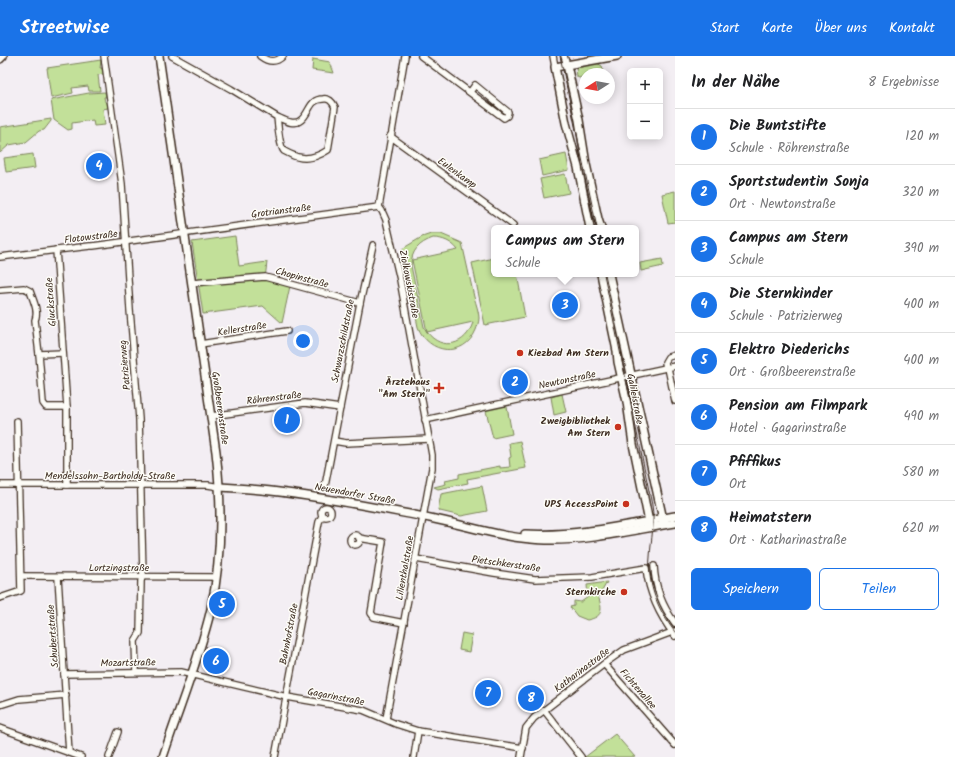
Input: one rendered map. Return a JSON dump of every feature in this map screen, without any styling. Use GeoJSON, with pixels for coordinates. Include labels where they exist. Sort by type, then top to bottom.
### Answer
{"type":"FeatureCollection","features":[{"type":"Feature","properties":{"kind":"street","name":"Patrizierweg"},"geometry":{"type":"LineString","coordinates":[[104,56],[122,184],[139,419],[142,577],[140,633],[135,641],[136,672]]}},
{"type":"Feature","properties":{"kind":"street","name":"Großbeerenstraße"},"geometry":{"type":"LineString","coordinates":[[159,56],[220,487],[220,520],[216,578],[207,623],[192,674],[163,757]]}},
{"type":"Feature","properties":{"kind":"street"},"geometry":{"type":"LineString","coordinates":[[172,56],[286,121],[296,122],[301,120],[312,104],[318,99],[328,98],[335,107],[328,150],[321,155],[304,158],[296,157],[284,151],[281,146],[277,116]]}},
{"type":"Feature","properties":{"kind":"street"},"geometry":{"type":"LineString","coordinates":[[260,56],[271,61],[276,61],[283,56]]}},
{"type":"Feature","properties":{"kind":"street"},"geometry":{"type":"LineString","coordinates":[[379,207],[390,136],[405,56]]}},
{"type":"Feature","properties":{"kind":"street"},"geometry":{"type":"LineString","coordinates":[[422,56],[504,118],[507,116],[508,112],[475,85],[470,92]]}},
{"type":"Feature","properties":{"kind":"street"},"geometry":{"type":"LineString","coordinates":[[553,56],[566,123],[578,167],[589,225]]}},
{"type":"Feature","properties":{"kind":"street"},"geometry":{"type":"LineString","coordinates":[[564,56],[600,225]]}},
{"type":"Feature","properties":{"kind":"street"},"geometry":{"type":"LineString","coordinates":[[555,67],[617,56]]}},
{"type":"Feature","properties":{"kind":"street","name":"Eulenkamp"},"geometry":{"type":"LineString","coordinates":[[390,136],[513,225]]}},
{"type":"Feature","properties":{"kind":"street","name":"Grotrianstraße"},"geometry":{"type":"LineString","coordinates":[[185,233],[379,207]]}},
{"type":"Feature","properties":{"kind":"street","name":"Ziolkowskistraße"},"geometry":{"type":"LineString","coordinates":[[379,207],[384,216],[394,251],[432,455],[432,468],[424,517]]}},
{"type":"Feature","properties":{"kind":"street","name":"Flotowstraße"},"geometry":{"type":"LineString","coordinates":[[0,257],[185,233]]}},
{"type":"Feature","properties":{"kind":"street","name":"Schwarzschildstraße"},"geometry":{"type":"LineString","coordinates":[[325,486],[360,303],[373,245]]}},
{"type":"Feature","properties":{"kind":"street","name":"Gluckstraße"},"geometry":{"type":"LineString","coordinates":[[56,250],[67,407],[67,485]]}},
{"type":"Feature","properties":{"kind":"street","name":"Chopinstraße"},"geometry":{"type":"LineString","coordinates":[[192,283],[265,277],[360,303]]}},
{"type":"Feature","properties":{"kind":"street","name":"Galileistraße"},"geometry":{"type":"LineString","coordinates":[[602,277],[618,351],[618,362],[628,407],[633,444],[649,524]]}},
{"type":"Feature","properties":{"kind":"street","name":"Galileistraße"},"geometry":{"type":"LineString","coordinates":[[610,277],[624,348],[629,360],[664,521]]}},
{"type":"Feature","properties":{"kind":"street","name":"Gluckstraße"},"geometry":{"type":"LineString","coordinates":[[0,290],[24,288],[30,291],[36,308],[43,403],[46,407],[67,407]]}},
{"type":"Feature","properties":{"kind":"street","name":"Kellerstraße"},"geometry":{"type":"LineString","coordinates":[[200,344],[287,331]]}},
{"type":"Feature","properties":{"kind":"street"},"geometry":{"type":"LineString","coordinates":[[39,354],[63,353]]}},
{"type":"Feature","properties":{"kind":"street"},"geometry":{"type":"LineString","coordinates":[[675,355],[668,357],[664,362],[667,368],[675,401]]}},
{"type":"Feature","properties":{"kind":"street","name":"Newtonstraße"},"geometry":{"type":"LineString","coordinates":[[425,420],[675,366]]}},
{"type":"Feature","properties":{"kind":"street","name":"Röhrenstraße"},"geometry":{"type":"LineString","coordinates":[[211,416],[305,403],[340,408]]}},
{"type":"Feature","properties":{"kind":"street"},"geometry":{"type":"LineString","coordinates":[[0,598],[21,590],[17,421]]}},
{"type":"Feature","properties":{"kind":"street"},"geometry":{"type":"LineString","coordinates":[[334,441],[346,443],[429,439]]}},
{"type":"Feature","properties":{"kind":"street","name":"Mendelssohn-Bartholdy-Straße"},"geometry":{"type":"LineString","coordinates":[[0,486],[208,485],[220,487]]}},
{"type":"Feature","properties":{"kind":"street","name":"Neuendorfer Straße"},"geometry":{"type":"LineString","coordinates":[[220,487],[272,491],[324,498],[424,517],[502,536],[517,538],[565,540],[588,538],[664,521],[675,516]]}},
{"type":"Feature","properties":{"kind":"street","name":"Bahnhofstraße"},"geometry":{"type":"LineString","coordinates":[[275,757],[319,522],[322,516]]}},
{"type":"Feature","properties":{"kind":"street","name":"Lilienthalstraße"},"geometry":{"type":"LineString","coordinates":[[386,719],[424,517]]}},
{"type":"Feature","properties":{"kind":"street","name":"Neuendorfer Straße"},"geometry":{"type":"LineString","coordinates":[[664,521],[675,523]]}},
{"type":"Feature","properties":{"kind":"street"},"geometry":{"type":"LineString","coordinates":[[360,538],[383,542],[371,613],[374,617],[404,622]]}},
{"type":"Feature","properties":{"kind":"street","name":"Pietschkerstraße"},"geometry":{"type":"LineString","coordinates":[[416,559],[535,579],[592,577],[646,568],[648,584],[654,602],[662,618],[674,633]]}},
{"type":"Feature","properties":{"kind":"street"},"geometry":{"type":"LineString","coordinates":[[654,566],[656,584],[661,600],[675,623]]}},
{"type":"Feature","properties":{"kind":"street","name":"Lortzingstraße"},"geometry":{"type":"LineString","coordinates":[[21,576],[216,578]]}},
{"type":"Feature","properties":{"kind":"street","name":"Schubertstraße"},"geometry":{"type":"LineString","coordinates":[[58,576],[69,753]]}},
{"type":"Feature","properties":{"kind":"street","name":"Katharinastraße"},"geometry":{"type":"LineString","coordinates":[[521,757],[526,728],[534,718],[624,650],[674,633]]}},
{"type":"Feature","properties":{"kind":"street","name":"Fichtenallee"},"geometry":{"type":"LineString","coordinates":[[604,664],[675,745]]}},
{"type":"Feature","properties":{"kind":"street","name":"Mozartstraße"},"geometry":{"type":"LineString","coordinates":[[64,674],[136,672],[181,672],[192,674]]}},
{"type":"Feature","properties":{"kind":"street","name":"Gagarinstraße"},"geometry":{"type":"LineString","coordinates":[[192,674],[287,697],[363,710],[396,724],[418,731],[523,748]]}},
{"type":"Feature","properties":{"kind":"street"},"geometry":{"type":"LineString","coordinates":[[0,705],[19,699],[66,695]]}},
{"type":"Feature","properties":{"kind":"street"},"geometry":{"type":"LineString","coordinates":[[544,710],[581,757]]}},
{"type":"Feature","properties":{"kind":"street"},"geometry":{"type":"LineString","coordinates":[[0,728],[81,757]]}},
{"type":"Feature","properties":{"kind":"street"},"geometry":{"type":"LineString","coordinates":[[414,757],[418,731]]}},
{"type":"Feature","properties":{"kind":"street"},"geometry":{"type":"LineString","coordinates":[[109,757],[118,732]]}},
{"type":"Feature","properties":{"kind":"green space"},"geometry":{"type":"Polygon","coordinates":[[[313,59],[330,62],[334,73],[312,70],[313,59]]]}},
{"type":"Feature","properties":{"kind":"green space"},"geometry":{"type":"Polygon","coordinates":[[[101,60],[100,68],[102,68],[103,74],[98,75],[100,91],[89,91],[88,86],[72,88],[73,93],[51,98],[47,68],[101,60]]]}},
{"type":"Feature","properties":{"kind":"green space"},"geometry":{"type":"Polygon","coordinates":[[[597,63],[603,68],[579,68],[579,78],[577,77],[576,68],[597,63]]]}},
{"type":"Feature","properties":{"kind":"green space"},"geometry":{"type":"Polygon","coordinates":[[[105,92],[106,97],[104,97],[108,108],[103,109],[105,125],[94,126],[93,120],[72,123],[72,129],[68,130],[54,120],[51,100],[89,93],[105,92]]]}},
{"type":"Feature","properties":{"kind":"green space"},"geometry":{"type":"Polygon","coordinates":[[[51,119],[44,130],[39,131],[26,142],[9,145],[0,153],[0,127],[51,119]]]}},
{"type":"Feature","properties":{"kind":"green space"},"geometry":{"type":"Polygon","coordinates":[[[33,154],[35,168],[6,172],[4,158],[33,154]]]}},
{"type":"Feature","properties":{"kind":"green space"},"geometry":{"type":"Polygon","coordinates":[[[566,154],[569,170],[542,176],[539,160],[566,154]]]}},
{"type":"Feature","properties":{"kind":"green space"},"geometry":{"type":"Polygon","coordinates":[[[565,174],[569,193],[544,198],[540,179],[565,174]]]}},
{"type":"Feature","properties":{"kind":"green space"},"geometry":{"type":"Polygon","coordinates":[[[675,191],[675,222],[668,223],[662,194],[675,191]]]}},
{"type":"Feature","properties":{"kind":"green space"},"geometry":{"type":"Polygon","coordinates":[[[431,234],[441,234],[462,243],[479,320],[476,330],[470,339],[463,346],[455,349],[446,350],[430,343],[423,336],[418,327],[402,249],[422,237],[431,234]],[[433,238],[424,242],[417,248],[411,261],[424,327],[427,332],[412,260],[458,250],[447,241],[433,238]],[[473,322],[427,332],[440,342],[447,344],[453,343],[460,341],[465,336],[470,330],[473,322]]]}},
{"type":"Feature","properties":{"kind":"green space"},"geometry":{"type":"Polygon","coordinates":[[[235,236],[239,266],[267,262],[265,279],[290,286],[282,323],[263,306],[203,314],[192,242],[235,236]]]}},
{"type":"Feature","properties":{"kind":"green space"},"geometry":{"type":"Polygon","coordinates":[[[491,259],[491,277],[518,277],[525,317],[485,325],[472,263],[491,259]]]}},
{"type":"Feature","properties":{"kind":"green space"},"geometry":{"type":"Polygon","coordinates":[[[662,259],[663,266],[641,271],[640,263],[662,259]]]}},
{"type":"Feature","properties":{"kind":"green space"},"geometry":{"type":"Polygon","coordinates":[[[562,394],[566,412],[554,415],[551,397],[562,394]]]}},
{"type":"Feature","properties":{"kind":"green space"},"geometry":{"type":"Polygon","coordinates":[[[503,406],[507,407],[512,434],[493,438],[486,411],[488,409],[503,406]]]}},
{"type":"Feature","properties":{"kind":"green space"},"geometry":{"type":"Polygon","coordinates":[[[520,441],[526,468],[467,479],[468,483],[438,489],[434,487],[446,484],[445,481],[459,478],[459,474],[500,466],[500,468],[510,467],[509,458],[511,457],[509,443],[520,441]]]}},
{"type":"Feature","properties":{"kind":"green space"},"geometry":{"type":"Polygon","coordinates":[[[482,486],[487,511],[461,516],[438,510],[441,494],[482,486]]]}},
{"type":"Feature","properties":{"kind":"green space"},"geometry":{"type":"Polygon","coordinates":[[[607,582],[598,596],[601,605],[599,615],[587,620],[577,616],[570,607],[574,606],[574,601],[581,602],[588,597],[587,585],[607,582]]]}},
{"type":"Feature","properties":{"kind":"green space"},"geometry":{"type":"Polygon","coordinates":[[[462,633],[472,635],[469,652],[459,650],[462,633]]]}},
{"type":"Feature","properties":{"kind":"green space"},"geometry":{"type":"Polygon","coordinates":[[[615,734],[635,757],[585,757],[615,734]]]}},
{"type":"Feature","properties":{"kind":"tram line"},"geometry":{"type":"LineString","coordinates":[[560,56],[596,225]]}},
{"type":"Feature","properties":{"kind":"tram line"},"geometry":{"type":"LineString","coordinates":[[605,277],[652,505],[653,525],[650,550],[650,577],[659,606],[675,632]]}},
{"type":"Feature","properties":{"kind":"place","name":"Die Sternkinder"},"geometry":{"type":"Point","coordinates":[99,166]}},
{"type":"Feature","properties":{"kind":"place","name":"Campus am Stern"},"geometry":{"type":"Point","coordinates":[565,305]}},
{"type":"Feature","properties":{"kind":"place","name":"Kiezbad Am Stern"},"geometry":{"type":"Point","coordinates":[520,353]}},
{"type":"Feature","properties":{"kind":"place","name":"Sportstudentin Sonja"},"geometry":{"type":"Point","coordinates":[515,382]}},
{"type":"Feature","properties":{"kind":"place","name":"Ärztehaus \"Am Stern\""},"geometry":{"type":"Point","coordinates":[439,388]}},
{"type":"Feature","properties":{"kind":"place","name":"Die Buntstifte"},"geometry":{"type":"Point","coordinates":[287,420]}},
{"type":"Feature","properties":{"kind":"place","name":"Zweigbibliothek Am Stern"},"geometry":{"type":"Point","coordinates":[618,427]}},
{"type":"Feature","properties":{"kind":"place","name":"UPS AccessPoint"},"geometry":{"type":"Point","coordinates":[626,504]}},
{"type":"Feature","properties":{"kind":"place","name":"Sternkirche"},"geometry":{"type":"Point","coordinates":[624,592]}},
{"type":"Feature","properties":{"kind":"place","name":"Elektro Diederichs"},"geometry":{"type":"Point","coordinates":[222,604]}},
{"type":"Feature","properties":{"kind":"place","name":"Pension am Filmpark"},"geometry":{"type":"Point","coordinates":[216,661]}},
{"type":"Feature","properties":{"kind":"place","name":"Pfiffikus"},"geometry":{"type":"Point","coordinates":[488,693]}},
{"type":"Feature","properties":{"kind":"place","name":"Heimatstern"},"geometry":{"type":"Point","coordinates":[531,698]}}]}
